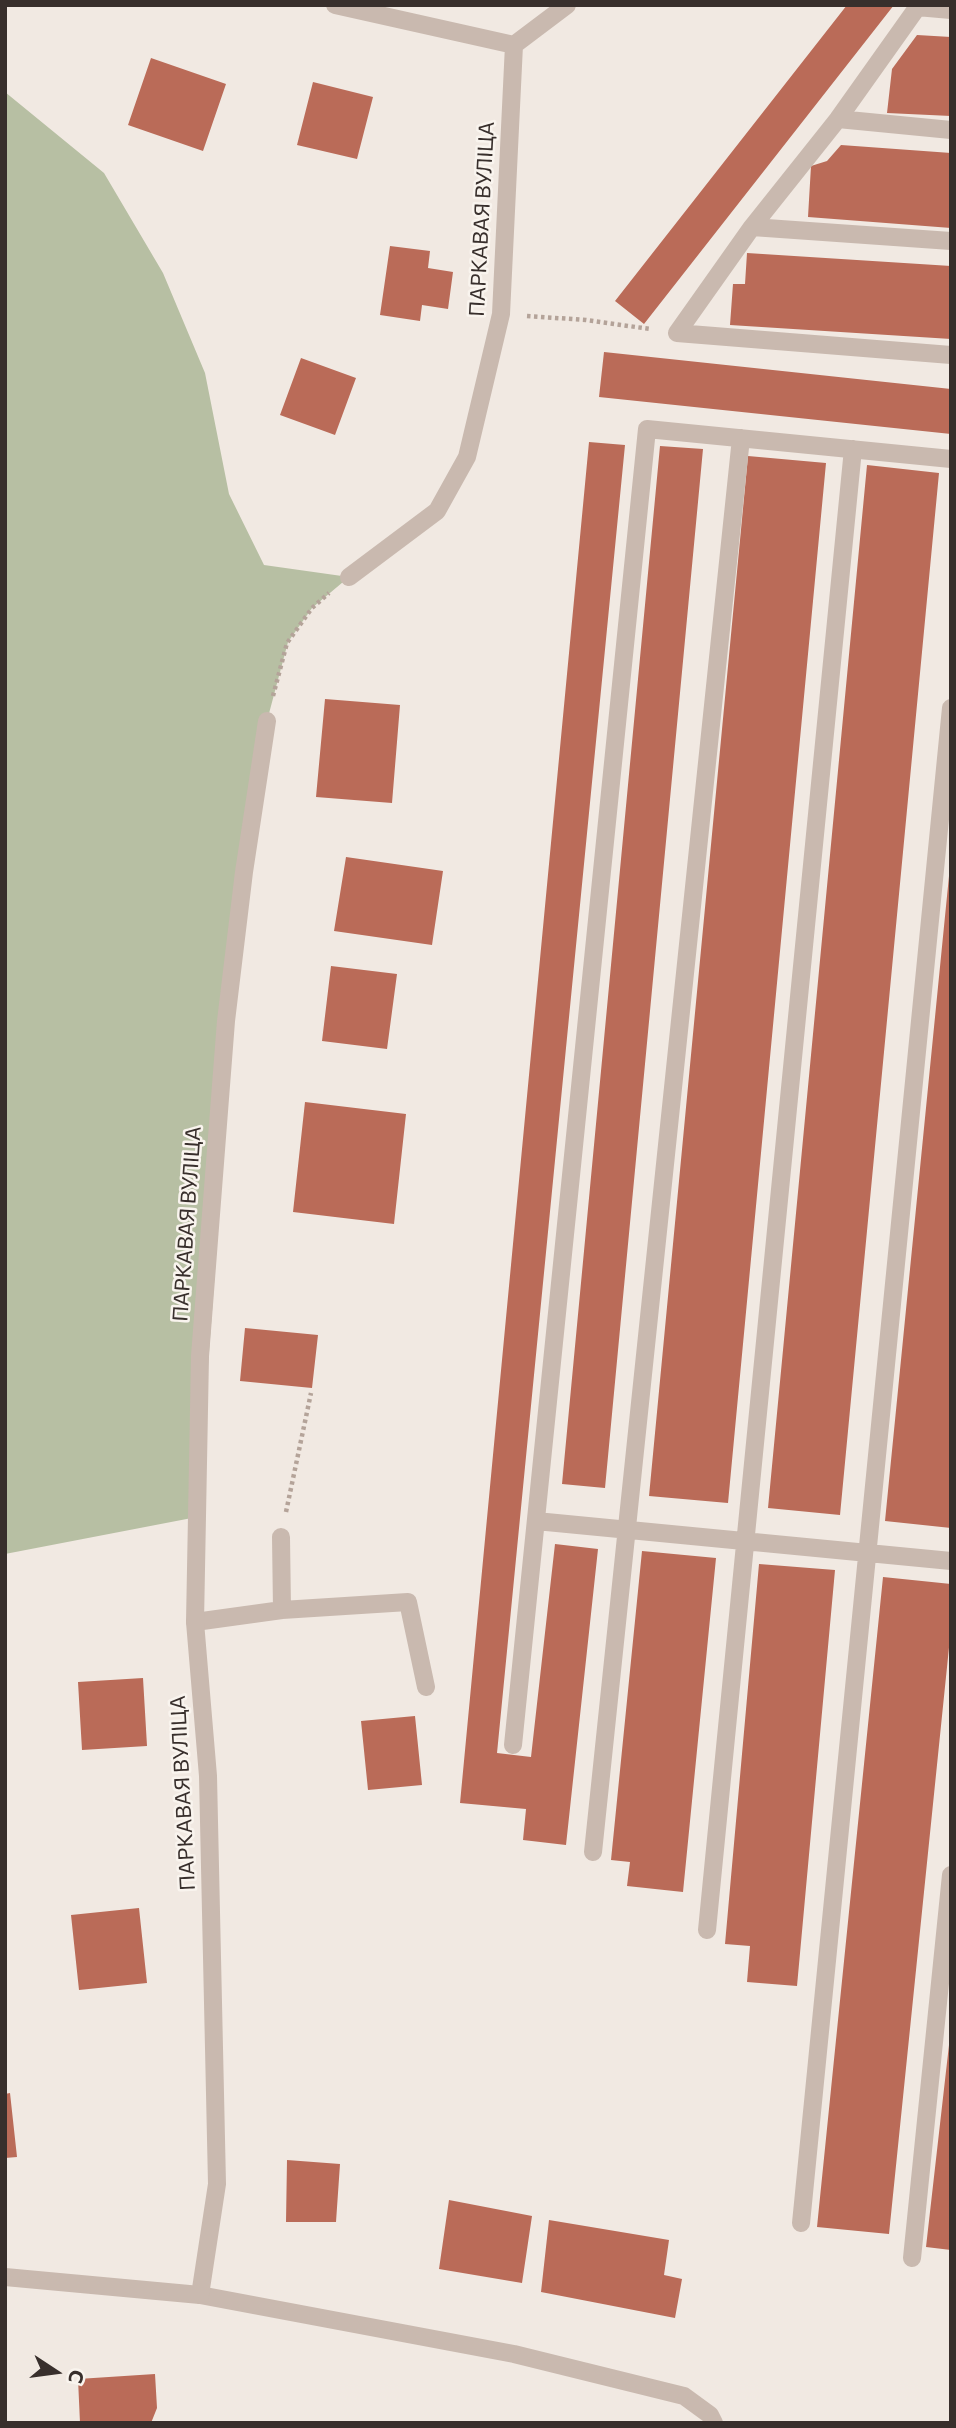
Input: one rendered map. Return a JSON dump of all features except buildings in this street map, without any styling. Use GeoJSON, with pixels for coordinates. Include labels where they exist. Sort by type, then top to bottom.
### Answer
{"type":"FeatureCollection","features":[{"type":"Feature","properties":{"kind":"street"},"geometry":{"type":"LineString","coordinates":[[334,5],[514,45],[567,5]]}},
{"type":"Feature","properties":{"kind":"street"},"geometry":{"type":"LineString","coordinates":[[677,334],[752,227],[838,119],[918,6],[951,10]]}},
{"type":"Feature","properties":{"kind":"street","name":"ПАРКАВАЯ ВУЛІЦА"},"geometry":{"type":"LineString","coordinates":[[349,578],[437,511],[467,457],[501,314],[514,45]]}},
{"type":"Feature","properties":{"kind":"street"},"geometry":{"type":"LineString","coordinates":[[838,119],[951,130]]}},
{"type":"Feature","properties":{"kind":"street"},"geometry":{"type":"LineString","coordinates":[[752,227],[951,241]]}},
{"type":"Feature","properties":{"kind":"street"},"geometry":{"type":"LineString","coordinates":[[677,334],[951,355]]}},
{"type":"Feature","properties":{"kind":"street"},"geometry":{"type":"LineString","coordinates":[[513,1745],[647,429],[951,458]]}},
{"type":"Feature","properties":{"kind":"street"},"geometry":{"type":"LineString","coordinates":[[593,1852],[741,438]]}},
{"type":"Feature","properties":{"kind":"street"},"geometry":{"type":"LineString","coordinates":[[707,1930],[853,449]]}},
{"type":"Feature","properties":{"kind":"street"},"geometry":{"type":"LineString","coordinates":[[801,2223],[951,708]]}},
{"type":"Feature","properties":{"kind":"street","name":"ПАРКАВАЯ ВУЛІЦА"},"geometry":{"type":"LineString","coordinates":[[200,2295],[217,2184],[208,1776],[195,1622],[200,1356],[226,1021],[244,872],[267,721]]}},
{"type":"Feature","properties":{"kind":"street"},"geometry":{"type":"LineString","coordinates":[[537,1521],[951,1561]]}},
{"type":"Feature","properties":{"kind":"street"},"geometry":{"type":"LineString","coordinates":[[281,1537],[282,1609]]}},
{"type":"Feature","properties":{"kind":"street"},"geometry":{"type":"LineString","coordinates":[[195,1622],[282,1609],[408,1602],[426,1687]]}},
{"type":"Feature","properties":{"kind":"street"},"geometry":{"type":"LineString","coordinates":[[912,2258],[951,1875]]}},
{"type":"Feature","properties":{"kind":"street"},"geometry":{"type":"LineString","coordinates":[[5,2277],[200,2295],[514,2354],[684,2396],[710,2415],[714,2423]]}},
{"type":"Feature","properties":{"kind":"path"},"geometry":{"type":"LineString","coordinates":[[501,314],[586,320],[677,334]]}},
{"type":"Feature","properties":{"kind":"path"},"geometry":{"type":"LineString","coordinates":[[267,721],[288,643],[312,608],[349,578]]}},
{"type":"Feature","properties":{"kind":"path"},"geometry":{"type":"LineString","coordinates":[[281,1537],[311,1393]]}},
{"type":"Feature","properties":{"kind":"green space"},"geometry":{"type":"Polygon","coordinates":[[[5,92],[104,173],[163,273],[205,373],[229,494],[264,565],[349,577],[312,608],[288,642],[267,721],[244,872],[197,1517],[5,1554],[5,92]]]}}]}
